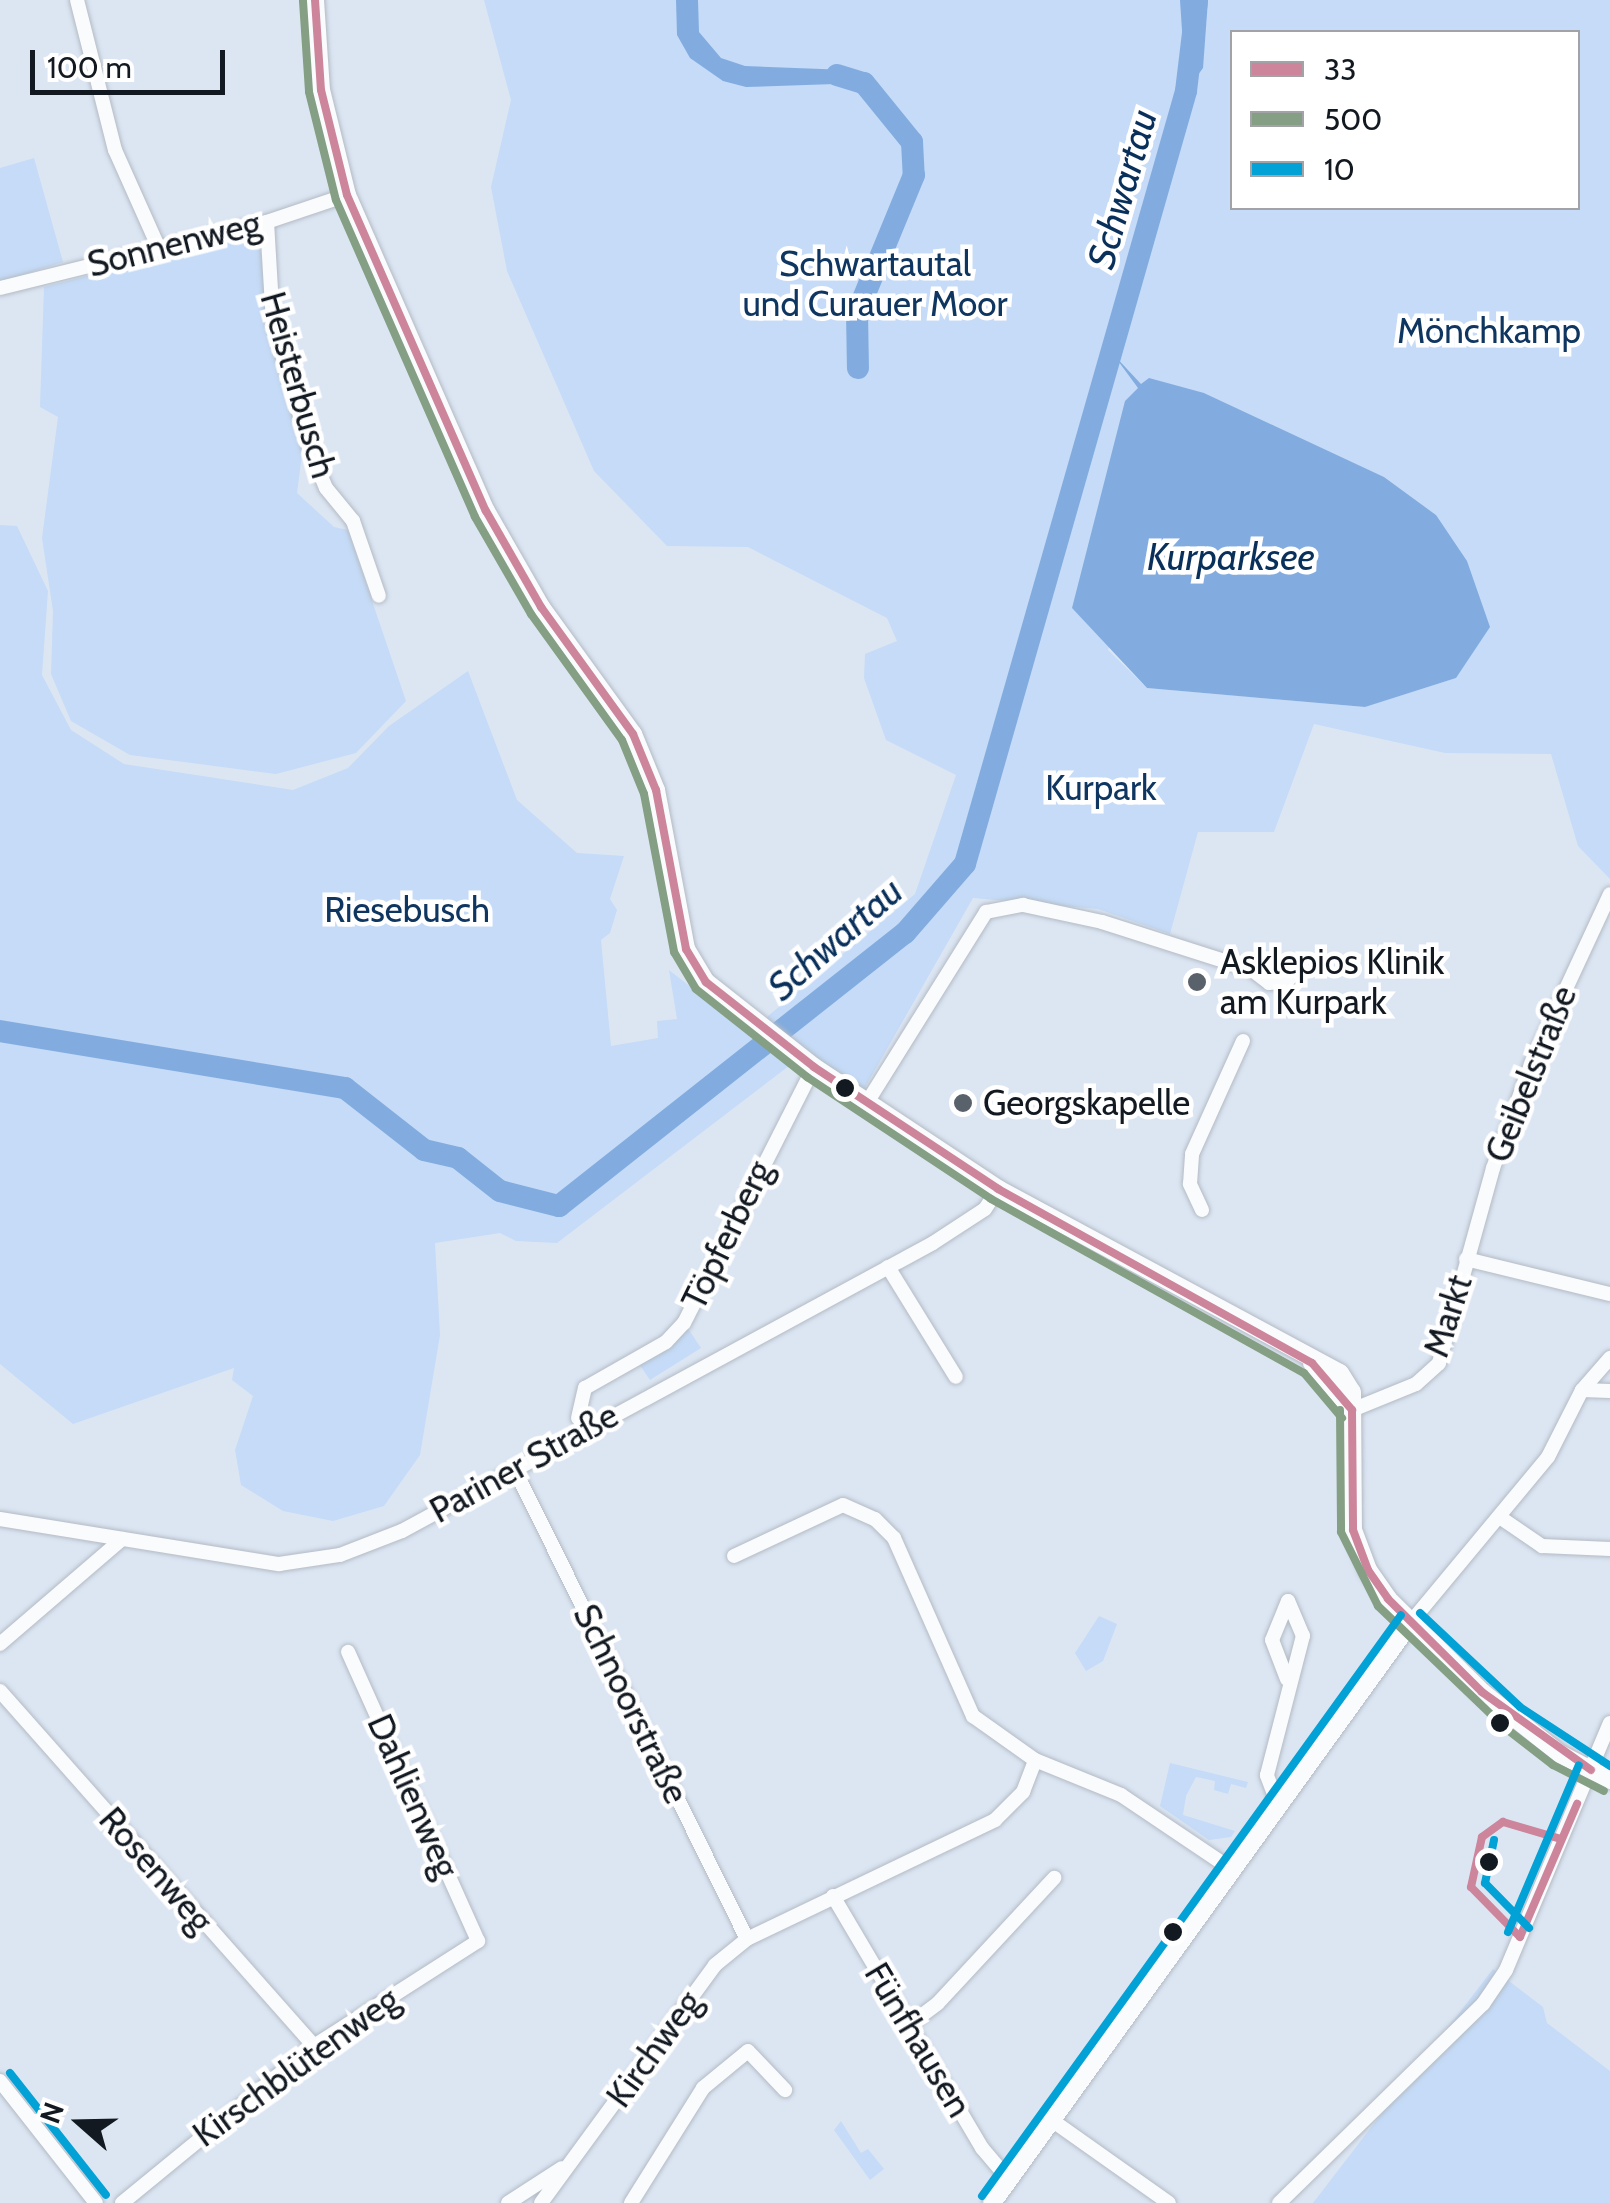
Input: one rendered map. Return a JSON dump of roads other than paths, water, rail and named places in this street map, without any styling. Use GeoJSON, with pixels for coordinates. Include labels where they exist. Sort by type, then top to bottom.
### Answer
{"type":"FeatureCollection","features":[{"type":"Feature","properties":{"kind":"main road"},"geometry":{"type":"LineString","coordinates":[[316,0],[324,107],[348,195],[486,511],[541,607],[634,734],[656,790],[686,950],[722,999],[765,1032],[998,1189],[1312,1363],[1352,1410],[1353,1530],[1368,1570],[1411,1622],[1512,1718],[1610,1780]]}},
{"type":"Feature","properties":{"kind":"main road"},"geometry":{"type":"LineString","coordinates":[[992,2203],[1411,1622]]}},
{"type":"Feature","properties":{"kind":"street"},"geometry":{"type":"LineString","coordinates":[[76,0],[114,150],[157,244]]}},
{"type":"Feature","properties":{"kind":"street","name":"Sonnenweg"},"geometry":{"type":"LineString","coordinates":[[0,288],[157,244],[267,222],[348,195]]}},
{"type":"Feature","properties":{"kind":"street","name":"Heisterbusch"},"geometry":{"type":"LineString","coordinates":[[267,222],[272,322],[309,447],[326,488],[353,521],[379,596]]}},
{"type":"Feature","properties":{"kind":"street","name":"Geibelstraße"},"geometry":{"type":"LineString","coordinates":[[1466,1259],[1532,1062],[1610,894]]}},
{"type":"Feature","properties":{"kind":"street"},"geometry":{"type":"LineString","coordinates":[[868,1101],[986,912],[1023,905],[1252,970],[1269,983],[1287,982],[1296,970]]}},
{"type":"Feature","properties":{"kind":"street"},"geometry":{"type":"LineString","coordinates":[[1202,1210],[1190,1184],[1192,1154],[1243,1041]]}},
{"type":"Feature","properties":{"kind":"street","name":"Töpferberg"},"geometry":{"type":"LineString","coordinates":[[578,1418],[585,1388],[666,1342],[684,1322],[814,1066]]}},
{"type":"Feature","properties":{"kind":"street","name":"Pariner Straße"},"geometry":{"type":"LineString","coordinates":[[0,1519],[279,1564],[314,1560],[402,1530],[515,1470],[888,1267],[985,1209],[998,1189]]}},
{"type":"Feature","properties":{"kind":"street","name":"Markt"},"geometry":{"type":"LineString","coordinates":[[1352,1410],[1416,1384],[1438,1363],[1466,1259],[1610,1294]]}},
{"type":"Feature","properties":{"kind":"street"},"geometry":{"type":"LineString","coordinates":[[888,1267],[956,1377]]}},
{"type":"Feature","properties":{"kind":"street"},"geometry":{"type":"LineString","coordinates":[[1411,1622],[1548,1457],[1582,1390],[1610,1358]]}},
{"type":"Feature","properties":{"kind":"street"},"geometry":{"type":"LineString","coordinates":[[1582,1390],[1610,1392]]}},
{"type":"Feature","properties":{"kind":"street","name":"Schnoorstraße"},"geometry":{"type":"LineString","coordinates":[[515,1470],[747,1939]]}},
{"type":"Feature","properties":{"kind":"street"},"geometry":{"type":"LineString","coordinates":[[734,1556],[843,1504],[875,1519],[894,1538],[973,1716],[1035,1760],[1121,1795],[1234,1872]]}},
{"type":"Feature","properties":{"kind":"street"},"geometry":{"type":"LineString","coordinates":[[1501,1518],[1542,1546],[1610,1548]]}},
{"type":"Feature","properties":{"kind":"street"},"geometry":{"type":"LineString","coordinates":[[0,1644],[122,1539]]}},
{"type":"Feature","properties":{"kind":"street","name":"Dahlienweg"},"geometry":{"type":"LineString","coordinates":[[348,1652],[478,1941]]}},
{"type":"Feature","properties":{"kind":"street"},"geometry":{"type":"LineString","coordinates":[[1278,1807],[1267,1776],[1287,1679]]}},
{"type":"Feature","properties":{"kind":"street","name":"Rosenweg"},"geometry":{"type":"LineString","coordinates":[[0,1691],[314,2046]]}},
{"type":"Feature","properties":{"kind":"street"},"geometry":{"type":"LineString","coordinates":[[1279,2203],[1483,2004],[1506,1970],[1610,1723]]}},
{"type":"Feature","properties":{"kind":"street","name":"Kirchweg"},"geometry":{"type":"LineString","coordinates":[[541,2203],[715,1965],[747,1939],[995,1820],[1023,1792],[1035,1760]]}},
{"type":"Feature","properties":{"kind":"street"},"geometry":{"type":"LineString","coordinates":[[908,2025],[938,2003],[1054,1878]]}},
{"type":"Feature","properties":{"kind":"street","name":"Fünfhausen"},"geometry":{"type":"LineString","coordinates":[[833,1896],[908,2025],[1008,2180]]}},
{"type":"Feature","properties":{"kind":"street","name":"Kirschblütenweg"},"geometry":{"type":"LineString","coordinates":[[122,2203],[314,2046],[478,1941]]}},
{"type":"Feature","properties":{"kind":"street"},"geometry":{"type":"LineString","coordinates":[[630,2203],[703,2088],[748,2051],[785,2090]]}},
{"type":"Feature","properties":{"kind":"street"},"geometry":{"type":"LineString","coordinates":[[0,2081],[96,2203]]}},
{"type":"Feature","properties":{"kind":"street"},"geometry":{"type":"LineString","coordinates":[[1052,2121],[1169,2203]]}},
{"type":"Feature","properties":{"kind":"street","name":"Kirchweg"},"geometry":{"type":"LineString","coordinates":[[508,2203],[567,2166]]}},
{"type":"Feature","properties":{"kind":"water"},"geometry":{"type":"Polygon","coordinates":[[[676,0],[698,0],[699,32],[721,58],[745,66],[848,70],[864,83],[746,87],[723,81],[690,58],[677,35],[676,0]]]}},
{"type":"Feature","properties":{"kind":"water"},"geometry":{"type":"Polygon","coordinates":[[[1180,0],[1208,0],[1203,68],[1186,91],[1180,0]]]}},
{"type":"Feature","properties":{"kind":"water","name":"Kurparksee"},"geometry":{"type":"Polygon","coordinates":[[[1113,354],[1141,384],[1149,378],[1204,393],[1384,477],[1436,515],[1467,561],[1490,627],[1456,678],[1365,707],[1147,688],[1072,608],[1125,401],[1138,388],[1113,354]]]}},
{"type":"Feature","properties":{"kind":"waterway","name":"Schwartau"},"geometry":{"type":"LineString","coordinates":[[0,1031],[345,1088],[424,1150],[458,1158],[500,1191],[559,1206],[905,933],[965,864],[1186,91],[1197,0]]}},
{"type":"Feature","properties":{"kind":"waterway"},"geometry":{"type":"LineString","coordinates":[[837,75],[864,83],[912,142],[914,175],[857,313],[858,368]]}},
{"type":"Feature","properties":{"kind":"place","name":"Asklepios Klinik am Kurpark"},"geometry":{"type":"Point","coordinates":[1197,982]}},
{"type":"Feature","properties":{"kind":"place","name":"Georgskapelle"},"geometry":{"type":"Point","coordinates":[963,1103]}},
{"type":"Feature","properties":{"kind":"park label","name":"Schwartautal und Curauer Moor"},"geometry":{"type":"Point","coordinates":[875,284]}},
{"type":"Feature","properties":{"kind":"park label","name":"Mönchkamp"},"geometry":{"type":"Point","coordinates":[1489,331]}},
{"type":"Feature","properties":{"kind":"park label","name":"Kurpark"},"geometry":{"type":"Point","coordinates":[1101,788]}},
{"type":"Feature","properties":{"kind":"park label","name":"Riesebusch"},"geometry":{"type":"Point","coordinates":[407,910]}}]}
